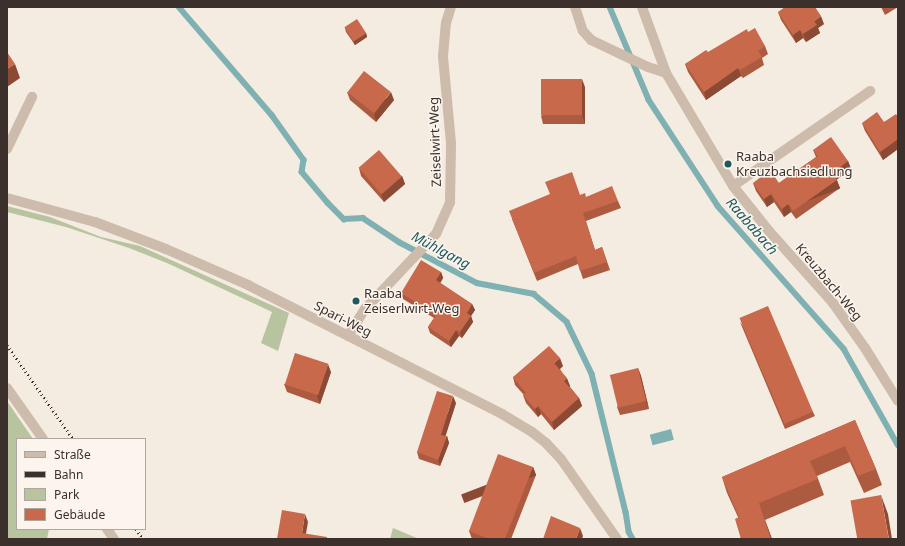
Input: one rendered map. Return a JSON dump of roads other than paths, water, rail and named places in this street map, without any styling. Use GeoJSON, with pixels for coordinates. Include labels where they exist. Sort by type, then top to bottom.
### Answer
{"type":"FeatureCollection","features":[{"type":"Feature","properties":{"kind":"street","name":"Zeiselwirt-Weg"},"geometry":{"type":"LineString","coordinates":[[348,336],[365,309],[436,234],[450,202],[451,142],[443,56],[446,23],[451,7]]}},
{"type":"Feature","properties":{"kind":"street"},"geometry":{"type":"LineString","coordinates":[[575,7],[583,31],[590,40],[648,67],[666,73]]}},
{"type":"Feature","properties":{"kind":"street","name":"Kreuzbach-Weg"},"geometry":{"type":"LineString","coordinates":[[642,7],[666,73],[733,186],[769,231],[833,304],[865,348],[898,401]]}},
{"type":"Feature","properties":{"kind":"street"},"geometry":{"type":"LineString","coordinates":[[733,186],[870,91]]}},
{"type":"Feature","properties":{"kind":"street"},"geometry":{"type":"LineString","coordinates":[[7,149],[32,98]]}},
{"type":"Feature","properties":{"kind":"street","name":"Spari-Weg"},"geometry":{"type":"LineString","coordinates":[[7,198],[94,222],[166,249],[248,285],[502,414],[532,432],[561,459],[617,539]]}},
{"type":"Feature","properties":{"kind":"street"},"geometry":{"type":"LineString","coordinates":[[7,388],[42,438]]}},
{"type":"Feature","properties":{"kind":"street"},"geometry":{"type":"LineString","coordinates":[[108,530],[114,539]]}},
{"type":"Feature","properties":{"kind":"water"},"geometry":{"type":"Polygon","coordinates":[[[671,429],[674,440],[653,445],[650,435],[671,429]]]}},
{"type":"Feature","properties":{"kind":"waterway","name":"Mühlgang"},"geometry":{"type":"LineString","coordinates":[[179,7],[272,115],[304,160],[302,172],[328,203],[344,219],[363,218],[399,242],[477,283],[534,294],[567,322],[592,374],[626,512],[629,532],[633,539]]}},
{"type":"Feature","properties":{"kind":"waterway","name":"Raababach"},"geometry":{"type":"LineString","coordinates":[[610,7],[649,100],[718,206],[844,349],[898,445]]}},
{"type":"Feature","properties":{"kind":"railway"},"geometry":{"type":"LineString","coordinates":[[7,345],[72,438]]}},
{"type":"Feature","properties":{"kind":"railway"},"geometry":{"type":"LineString","coordinates":[[137,530],[143,539]]}},
{"type":"Feature","properties":{"kind":"place","name":"Raaba Kreuzbachsiedlung"},"geometry":{"type":"Point","coordinates":[728,164]}},
{"type":"Feature","properties":{"kind":"place","name":"Raaba Zeiserlwirt-Weg"},"geometry":{"type":"Point","coordinates":[356,301]}}]}
